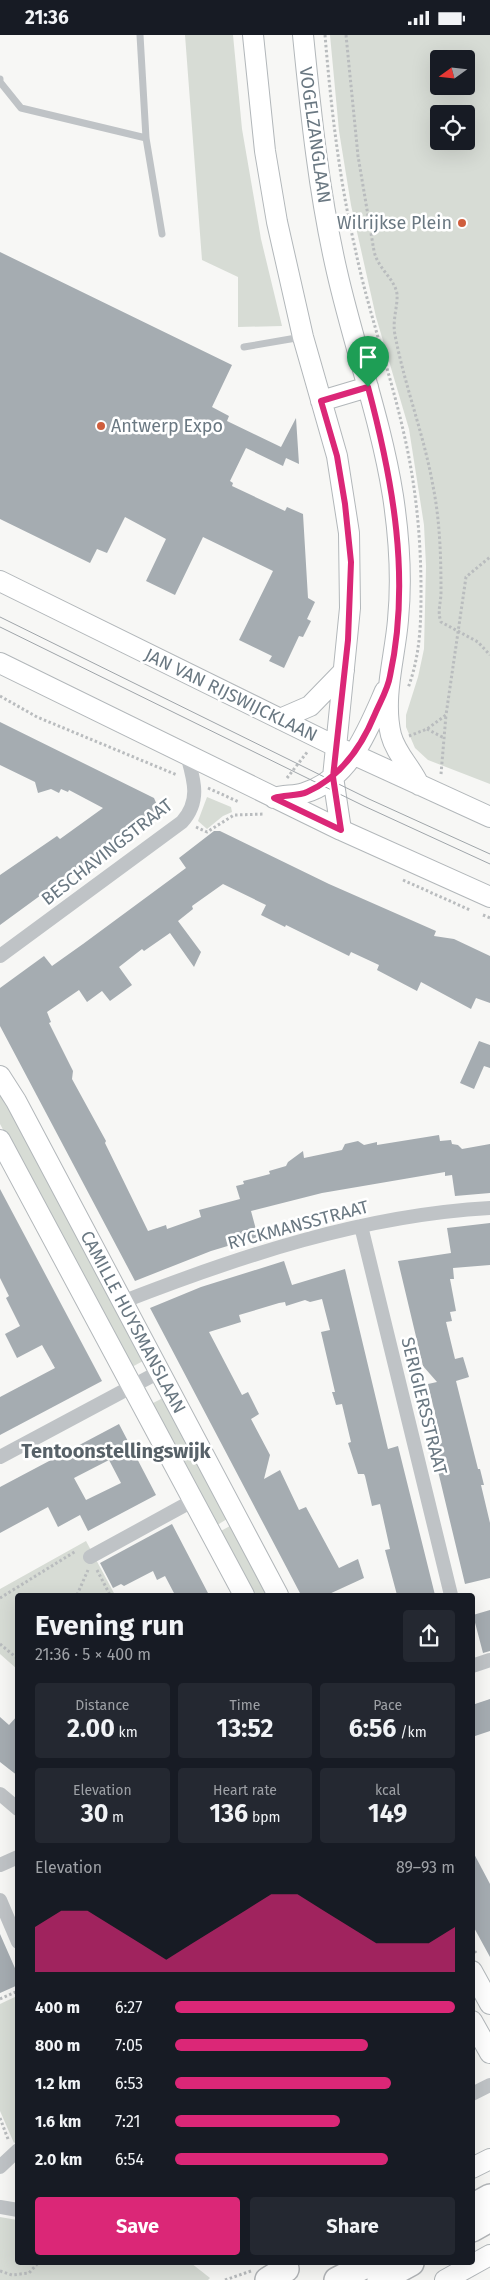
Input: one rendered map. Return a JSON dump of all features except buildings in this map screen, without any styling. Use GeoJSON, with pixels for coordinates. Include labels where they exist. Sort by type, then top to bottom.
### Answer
{"type":"FeatureCollection","features":[{"type":"Feature","properties":{"kind":"highway"},"geometry":{"type":"LineString","coordinates":[[475,2205],[490,2197]]}},
{"type":"Feature","properties":{"kind":"highway"},"geometry":{"type":"LineString","coordinates":[[475,2227],[490,2219]]}},
{"type":"Feature","properties":{"kind":"highway"},"geometry":{"type":"LineString","coordinates":[[337,2280],[366,2265]]}},
{"type":"Feature","properties":{"kind":"highway"},"geometry":{"type":"LineString","coordinates":[[380,2280],[408,2265]]}},
{"type":"Feature","properties":{"kind":"street"},"geometry":{"type":"LineString","coordinates":[[253,35],[268,169],[280,241],[303,337],[337,456],[349,533],[350,608],[333,777],[341,830]]}},
{"type":"Feature","properties":{"kind":"street","name":"VOGELZANGLAAN"},"geometry":{"type":"LineString","coordinates":[[302,35],[316,166],[337,272],[387,462],[393,498],[399,563],[398,619],[390,677],[388,716],[391,734],[401,757],[413,771],[418,785]]}},
{"type":"Feature","properties":{"kind":"street"},"geometry":{"type":"LineString","coordinates":[[321,401],[368,387]]}},
{"type":"Feature","properties":{"kind":"street","name":"JAN VAN RIJSWIJCKLAAN"},"geometry":{"type":"LineString","coordinates":[[0,581],[316,737],[490,817]]}},
{"type":"Feature","properties":{"kind":"street"},"geometry":{"type":"LineString","coordinates":[[0,663],[187,755],[269,806],[341,830],[490,897]]}},
{"type":"Feature","properties":{"kind":"street"},"geometry":{"type":"LineString","coordinates":[[280,719],[310,706],[344,671]]}},
{"type":"Feature","properties":{"kind":"street","name":"VOGELZANGLAAN"},"geometry":{"type":"LineString","coordinates":[[269,806],[305,793],[333,777],[354,755],[365,737],[390,677]]}},
{"type":"Feature","properties":{"kind":"street","name":"BESCHAVINGSTRAAT"},"geometry":{"type":"LineString","coordinates":[[0,956],[182,822],[192,807],[196,789],[187,755]]}},
{"type":"Feature","properties":{"kind":"street","name":"CAMILLE HUYSMANSLAAN"},"geometry":{"type":"LineString","coordinates":[[0,1076],[16,1101],[277,1593]]}},
{"type":"Feature","properties":{"kind":"street","name":"CAMILLE HUYSMANSLAAN"},"geometry":{"type":"LineString","coordinates":[[0,1140],[134,1386],[243,1593]]}},
{"type":"Feature","properties":{"kind":"street","name":"RYCKMANSSTRAAT"},"geometry":{"type":"LineString","coordinates":[[122,1302],[242,1257],[361,1227],[423,1214],[490,1208]]}},
{"type":"Feature","properties":{"kind":"street","name":"SERIGIERSSTRAAT"},"geometry":{"type":"LineString","coordinates":[[361,1227],[451,1593]]}},
{"type":"Feature","properties":{"kind":"street"},"geometry":{"type":"LineString","coordinates":[[0,1457],[159,1373]]}},
{"type":"Feature","properties":{"kind":"street"},"geometry":{"type":"LineString","coordinates":[[90,1557],[194,1500]]}},
{"type":"Feature","properties":{"kind":"street"},"geometry":{"type":"LineString","coordinates":[[475,1665],[490,1660]]}},
{"type":"Feature","properties":{"kind":"street"},"geometry":{"type":"LineString","coordinates":[[0,1794],[15,1806]]}},
{"type":"Feature","properties":{"kind":"street"},"geometry":{"type":"LineString","coordinates":[[0,1865],[15,1858]]}},
{"type":"Feature","properties":{"kind":"street"},"geometry":{"type":"LineString","coordinates":[[0,1899],[15,1935]]}},
{"type":"Feature","properties":{"kind":"street"},"geometry":{"type":"LineString","coordinates":[[475,1976],[490,2004]]}},
{"type":"Feature","properties":{"kind":"street"},"geometry":{"type":"LineString","coordinates":[[475,2026],[490,2053]]}},
{"type":"Feature","properties":{"kind":"street"},"geometry":{"type":"LineString","coordinates":[[475,2092],[490,2085]]}},
{"type":"Feature","properties":{"kind":"street"},"geometry":{"type":"LineString","coordinates":[[0,2167],[15,2152]]}},
{"type":"Feature","properties":{"kind":"street"},"geometry":{"type":"LineString","coordinates":[[475,2166],[490,2159]]}},
{"type":"Feature","properties":{"kind":"street"},"geometry":{"type":"LineString","coordinates":[[0,2207],[15,2210]]}},
{"type":"Feature","properties":{"kind":"street"},"geometry":{"type":"LineString","coordinates":[[475,2263],[490,2255]]}},
{"type":"Feature","properties":{"kind":"street"},"geometry":{"type":"LineString","coordinates":[[445,2280],[472,2265]]}},
{"type":"Feature","properties":{"kind":"lane"},"geometry":{"type":"LineString","coordinates":[[140,35],[146,138],[162,235]]}},
{"type":"Feature","properties":{"kind":"lane"},"geometry":{"type":"LineString","coordinates":[[0,79],[0,82],[21,108],[146,138]]}},
{"type":"Feature","properties":{"kind":"lane"},"geometry":{"type":"LineString","coordinates":[[244,347],[303,337]]}},
{"type":"Feature","properties":{"kind":"path"},"geometry":{"type":"LineString","coordinates":[[346,35],[358,156],[374,251],[377,263],[393,284],[397,295],[394,312],[394,333],[409,396],[425,444],[434,487],[439,533],[441,594],[438,613],[441,622],[478,642],[490,655]]}},
{"type":"Feature","properties":{"kind":"path"},"geometry":{"type":"LineString","coordinates":[[441,774],[446,715],[466,577],[490,557]]}},
{"type":"Feature","properties":{"kind":"path"},"geometry":{"type":"LineString","coordinates":[[0,696],[38,717],[195,782],[247,806]]}},
{"type":"Feature","properties":{"kind":"path"},"geometry":{"type":"LineString","coordinates":[[403,738],[427,729],[446,715]]}},
{"type":"Feature","properties":{"kind":"path"},"geometry":{"type":"LineString","coordinates":[[427,729],[444,738]]}},
{"type":"Feature","properties":{"kind":"path"},"geometry":{"type":"LineString","coordinates":[[256,810],[269,806],[316,737]]}},
{"type":"Feature","properties":{"kind":"path"},"geometry":{"type":"LineString","coordinates":[[436,772],[449,778]]}},
{"type":"Feature","properties":{"kind":"path"},"geometry":{"type":"LineString","coordinates":[[182,822],[208,832],[234,815],[269,806]]}},
{"type":"Feature","properties":{"kind":"path"},"geometry":{"type":"LineString","coordinates":[[0,1598],[77,1550],[90,1557],[109,1593]]}},
{"type":"Feature","properties":{"kind":"path"},"geometry":{"type":"LineString","coordinates":[[79,1593],[89,1567],[90,1557]]}},
{"type":"Feature","properties":{"kind":"path"},"geometry":{"type":"LineString","coordinates":[[0,1644],[15,1656]]}},
{"type":"Feature","properties":{"kind":"path"},"geometry":{"type":"LineString","coordinates":[[0,1999],[15,1992]]}},
{"type":"Feature","properties":{"kind":"path"},"geometry":{"type":"LineString","coordinates":[[0,2119],[15,2149]]}},
{"type":"Feature","properties":{"kind":"path"},"geometry":{"type":"LineString","coordinates":[[0,2271],[12,2275],[28,2273],[36,2265]]}},
{"type":"Feature","properties":{"kind":"path"},"geometry":{"type":"LineString","coordinates":[[225,2280],[276,2271]]}},
{"type":"Feature","properties":{"kind":"shaded area"},"geometry":{"type":"Polygon","coordinates":[[[185,35],[233,35],[242,129],[261,239],[282,326],[238,327],[238,277],[202,260],[185,35]]]}},
{"type":"Feature","properties":{"kind":"shaded area"},"geometry":{"type":"Polygon","coordinates":[[[330,35],[490,35],[490,784],[428,760],[415,748],[406,727],[406,715],[418,677],[424,649],[426,566],[424,525],[409,429],[376,317],[351,205],[339,131],[330,35]]]}},
{"type":"Feature","properties":{"kind":"shaded area"},"geometry":{"type":"Polygon","coordinates":[[[207,797],[231,807],[232,812],[223,816],[207,829],[198,821],[207,797]]]}},
{"type":"Feature","properties":{"kind":"shaded area"},"geometry":{"type":"Polygon","coordinates":[[[0,1091],[143,1361],[130,1368],[0,1124],[0,1091]]]}},
{"type":"Feature","properties":{"kind":"shaded area"},"geometry":{"type":"Polygon","coordinates":[[[163,1398],[227,1519],[214,1527],[149,1405],[163,1398]]]}},
{"type":"Feature","properties":{"kind":"shaded area"},"geometry":{"type":"Polygon","coordinates":[[[230,1526],[266,1593],[249,1593],[217,1533],[230,1526]]]}},
{"type":"Feature","properties":{"kind":"shaded area"},"geometry":{"type":"Polygon","coordinates":[[[86,1541],[114,1593],[15,1593],[15,1667],[0,1654],[0,1589],[86,1541]]]}},
{"type":"Feature","properties":{"kind":"shaded area"},"geometry":{"type":"Polygon","coordinates":[[[15,1997],[14,2143],[0,2111],[0,2004],[15,1997]]]}},
{"type":"Feature","properties":{"kind":"shaded area"},"geometry":{"type":"Polygon","coordinates":[[[0,2217],[15,2220],[15,2265],[194,2265],[210,2278],[208,2280],[0,2280],[0,2217]]]}},
{"type":"Feature","properties":{"kind":"tram line"},"geometry":{"type":"LineString","coordinates":[[0,617],[369,799],[490,854]]}},
{"type":"Feature","properties":{"kind":"tram line"},"geometry":{"type":"LineString","coordinates":[[0,627],[364,806],[490,864]]}},
{"type":"Feature","properties":{"kind":"place","name":"Wilrijkse Plein"},"geometry":{"type":"Point","coordinates":[462,223]}},
{"type":"Feature","properties":{"kind":"place","name":"Antwerp Expo"},"geometry":{"type":"Point","coordinates":[101,426]}},
{"type":"Feature","properties":{"kind":"district","name":"Tentoonstellingswijk"},"geometry":{"type":"Point","coordinates":[116,1451]}},
{"type":"Feature","properties":{"kind":"route"},"geometry":{"type":"LineString","coordinates":[[368,387],[321,401],[337,456],[349,533],[351,562],[348,640],[333,777],[341,830],[274,798],[292,793],[298,795],[305,793],[333,777],[354,755],[365,737],[390,677],[398,619],[399,563],[393,498],[384,445],[368,387]]}}]}
